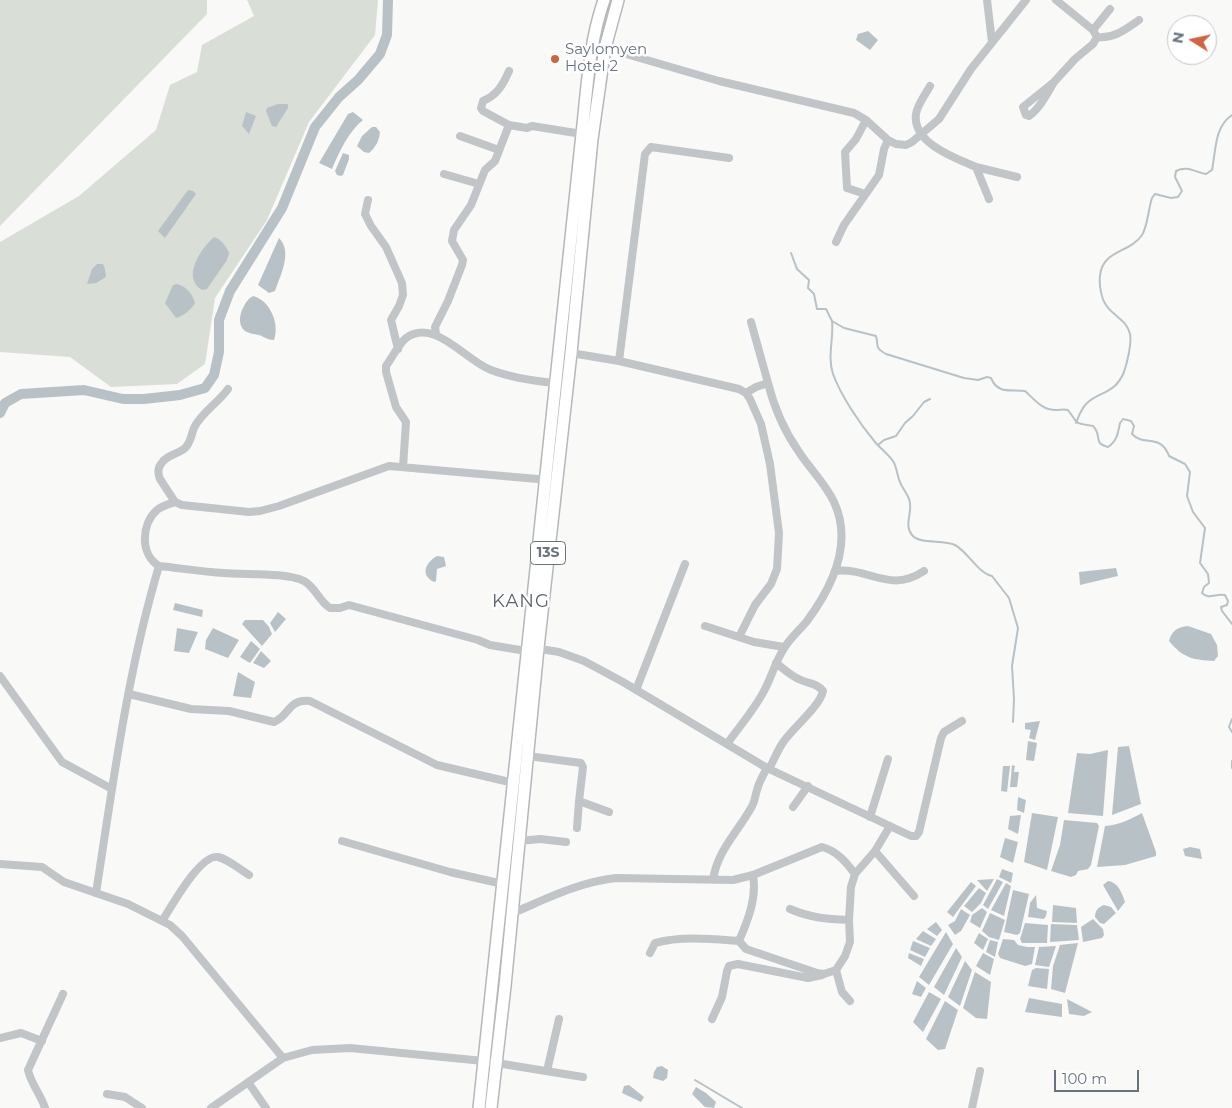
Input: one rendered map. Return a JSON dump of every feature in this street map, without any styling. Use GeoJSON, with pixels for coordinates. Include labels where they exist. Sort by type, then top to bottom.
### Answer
{"type":"FeatureCollection","features":[{"type":"Feature","properties":{"kind":"highway","name":"13S"},"geometry":{"type":"LineString","coordinates":[[479,1108],[489,1062],[513,913],[530,649],[551,480],[571,354],[582,134],[593,44],[604,0]]}},
{"type":"Feature","properties":{"kind":"highway","name":"13S"},"geometry":{"type":"LineString","coordinates":[[551,480],[555,383],[580,201],[592,139],[605,48],[618,0]]}},
{"type":"Feature","properties":{"kind":"highway","name":"13S"},"geometry":{"type":"LineString","coordinates":[[491,1108],[488,1037],[503,884],[520,785],[528,756],[530,649]]}},
{"type":"Feature","properties":{"kind":"street"},"geometry":{"type":"LineString","coordinates":[[987,0],[992,42]]}},
{"type":"Feature","properties":{"kind":"street"},"geometry":{"type":"LineString","coordinates":[[1056,0],[1095,34],[1105,38],[1114,36],[1139,20]]}},
{"type":"Feature","properties":{"kind":"street"},"geometry":{"type":"LineString","coordinates":[[593,44],[719,81],[854,113],[866,120],[888,140],[896,144],[906,145],[921,136],[938,119],[992,42],[1025,1]]}},
{"type":"Feature","properties":{"kind":"street"},"geometry":{"type":"LineString","coordinates":[[1054,82],[1033,113],[1026,116],[1023,107],[1054,82],[1094,44],[1095,34],[1110,8]]}},
{"type":"Feature","properties":{"kind":"street"},"geometry":{"type":"LineString","coordinates":[[509,71],[502,86],[494,95],[483,101],[481,108],[483,111],[509,126],[527,128],[532,126],[582,134]]}},
{"type":"Feature","properties":{"kind":"street"},"geometry":{"type":"LineString","coordinates":[[930,86],[916,112],[916,122],[921,136],[948,154],[976,167],[1016,177]]}},
{"type":"Feature","properties":{"kind":"street"},"geometry":{"type":"LineString","coordinates":[[865,194],[847,188],[845,152],[856,139],[866,120]]}},
{"type":"Feature","properties":{"kind":"street"},"geometry":{"type":"LineString","coordinates":[[436,334],[435,327],[463,260],[452,241],[454,230],[471,205],[485,170],[495,161],[509,126]]}},
{"type":"Feature","properties":{"kind":"street"},"geometry":{"type":"LineString","coordinates":[[460,136],[499,150]]}},
{"type":"Feature","properties":{"kind":"street"},"geometry":{"type":"LineString","coordinates":[[836,242],[844,225],[879,175],[888,140]]}},
{"type":"Feature","properties":{"kind":"street"},"geometry":{"type":"LineString","coordinates":[[619,361],[645,154],[651,147],[729,158]]}},
{"type":"Feature","properties":{"kind":"street"},"geometry":{"type":"LineString","coordinates":[[976,167],[989,199]]}},
{"type":"Feature","properties":{"kind":"street"},"geometry":{"type":"LineString","coordinates":[[444,174],[479,184]]}},
{"type":"Feature","properties":{"kind":"street"},"geometry":{"type":"LineString","coordinates":[[368,200],[365,214],[386,247],[402,283],[403,295],[399,306],[390,320],[398,349]]}},
{"type":"Feature","properties":{"kind":"street"},"geometry":{"type":"LineString","coordinates":[[727,744],[763,692],[784,647],[807,620],[822,597],[835,571],[843,543],[839,515],[825,486],[798,451],[774,405],[751,322]]}},
{"type":"Feature","properties":{"kind":"street"},"geometry":{"type":"LineString","coordinates":[[403,467],[406,422],[396,407],[386,366],[406,338],[417,333],[428,332],[436,334],[477,364],[490,370],[523,380],[555,383]]}},
{"type":"Feature","properties":{"kind":"street"},"geometry":{"type":"LineString","coordinates":[[571,354],[619,361],[740,389],[746,393],[755,408],[761,424],[770,464],[779,533],[777,569],[770,584],[755,605],[739,637]]}},
{"type":"Feature","properties":{"kind":"street"},"geometry":{"type":"LineString","coordinates":[[746,393],[768,383]]}},
{"type":"Feature","properties":{"kind":"street"},"geometry":{"type":"LineString","coordinates":[[228,389],[197,422],[191,438],[184,448],[161,464],[158,475],[175,502],[182,505],[237,511],[260,511],[279,506],[385,467],[551,480]]}},
{"type":"Feature","properties":{"kind":"street"},"geometry":{"type":"LineString","coordinates":[[175,502],[158,509],[151,517],[144,535],[151,559],[159,566],[225,574],[256,574],[296,579],[314,588],[322,602],[330,608],[340,608],[349,605],[490,645],[559,652],[584,660],[768,769],[808,786],[911,836],[916,836],[919,832],[941,738],[944,732],[962,720]]}},
{"type":"Feature","properties":{"kind":"street"},"geometry":{"type":"LineString","coordinates":[[636,690],[685,564]]}},
{"type":"Feature","properties":{"kind":"street"},"geometry":{"type":"LineString","coordinates":[[96,893],[112,789],[137,650],[159,566]]}},
{"type":"Feature","properties":{"kind":"street"},"geometry":{"type":"LineString","coordinates":[[835,571],[857,571],[884,580],[913,578],[924,571]]}},
{"type":"Feature","properties":{"kind":"street"},"geometry":{"type":"LineString","coordinates":[[705,626],[754,642],[784,647]]}},
{"type":"Feature","properties":{"kind":"street"},"geometry":{"type":"LineString","coordinates":[[713,880],[719,857],[756,799],[761,778],[784,740],[822,697],[823,691],[820,687],[800,680],[776,663]]}},
{"type":"Feature","properties":{"kind":"street"},"geometry":{"type":"LineString","coordinates":[[0,676],[62,762],[112,789]]}},
{"type":"Feature","properties":{"kind":"street"},"geometry":{"type":"LineString","coordinates":[[129,694],[191,709],[229,711],[274,722],[299,701],[310,701],[436,765],[520,785]]}},
{"type":"Feature","properties":{"kind":"street"},"geometry":{"type":"LineString","coordinates":[[528,756],[581,763],[583,767],[576,828]]}},
{"type":"Feature","properties":{"kind":"street"},"geometry":{"type":"LineString","coordinates":[[870,816],[888,759]]}},
{"type":"Feature","properties":{"kind":"street"},"geometry":{"type":"LineString","coordinates":[[793,807],[808,786]]}},
{"type":"Feature","properties":{"kind":"street"},"geometry":{"type":"LineString","coordinates":[[579,801],[609,812]]}},
{"type":"Feature","properties":{"kind":"street"},"geometry":{"type":"LineString","coordinates":[[712,1019],[722,998],[726,971],[730,966],[738,964],[808,978],[836,970],[845,956],[850,942],[851,887],[856,874],[875,851],[890,826]]}},
{"type":"Feature","properties":{"kind":"street"},"geometry":{"type":"LineString","coordinates":[[519,841],[540,839],[566,842]]}},
{"type":"Feature","properties":{"kind":"street"},"geometry":{"type":"LineString","coordinates":[[342,841],[450,872],[503,884]]}},
{"type":"Feature","properties":{"kind":"street"},"geometry":{"type":"LineString","coordinates":[[513,913],[579,886],[599,880],[616,878],[733,880],[754,875],[822,847],[830,849],[839,856],[856,874]]}},
{"type":"Feature","properties":{"kind":"street"},"geometry":{"type":"LineString","coordinates":[[875,851],[914,896]]}},
{"type":"Feature","properties":{"kind":"street"},"geometry":{"type":"LineString","coordinates":[[162,921],[190,878],[210,858],[223,859],[248,875]]}},
{"type":"Feature","properties":{"kind":"street"},"geometry":{"type":"LineString","coordinates":[[0,864],[42,867],[64,882],[128,904],[162,921],[182,936],[283,1058]]}},
{"type":"Feature","properties":{"kind":"street"},"geometry":{"type":"LineString","coordinates":[[739,941],[746,924],[755,888],[754,875]]}},
{"type":"Feature","properties":{"kind":"street"},"geometry":{"type":"LineString","coordinates":[[790,909],[806,916],[849,920]]}},
{"type":"Feature","properties":{"kind":"street"},"geometry":{"type":"LineString","coordinates":[[650,953],[655,943],[667,940],[706,939],[739,941],[746,949],[824,974]]}},
{"type":"Feature","properties":{"kind":"street"},"geometry":{"type":"LineString","coordinates":[[836,970],[842,992],[850,1001]]}},
{"type":"Feature","properties":{"kind":"street"},"geometry":{"type":"LineString","coordinates":[[45,1108],[28,1070],[63,994]]}},
{"type":"Feature","properties":{"kind":"street"},"geometry":{"type":"LineString","coordinates":[[547,1071],[559,1019]]}},
{"type":"Feature","properties":{"kind":"street"},"geometry":{"type":"LineString","coordinates":[[0,1038],[21,1033],[42,1041]]}},
{"type":"Feature","properties":{"kind":"street"},"geometry":{"type":"LineString","coordinates":[[211,1108],[283,1058],[312,1050],[350,1048],[489,1062],[583,1076]]}},
{"type":"Feature","properties":{"kind":"street"},"geometry":{"type":"LineString","coordinates":[[972,1108],[980,1071]]}},
{"type":"Feature","properties":{"kind":"street"},"geometry":{"type":"LineString","coordinates":[[248,1082],[266,1108]]}},
{"type":"Feature","properties":{"kind":"street"},"geometry":{"type":"LineString","coordinates":[[107,1094],[125,1097],[142,1108]]}},
{"type":"Feature","properties":{"kind":"shaded area"},"geometry":{"type":"Polygon","coordinates":[[[0,0],[207,0],[207,14],[0,226],[0,0]]]}},
{"type":"Feature","properties":{"kind":"shaded area"},"geometry":{"type":"Polygon","coordinates":[[[247,0],[378,0],[375,35],[309,122],[267,220],[215,298],[205,364],[177,384],[111,387],[70,357],[0,352],[0,242],[79,196],[156,130],[170,85],[197,72],[202,45],[254,16],[247,0]]]}},
{"type":"Feature","properties":{"kind":"shaded area"},"geometry":{"type":"Polygon","coordinates":[[[868,31],[878,40],[870,50],[856,40],[858,34],[868,31]]]}},
{"type":"Feature","properties":{"kind":"shaded area"},"geometry":{"type":"Polygon","coordinates":[[[278,104],[288,104],[288,108],[276,127],[272,126],[266,111],[267,108],[278,104]]]}},
{"type":"Feature","properties":{"kind":"shaded area"},"geometry":{"type":"Polygon","coordinates":[[[246,112],[256,116],[249,134],[242,126],[246,112]]]}},
{"type":"Feature","properties":{"kind":"shaded area"},"geometry":{"type":"Polygon","coordinates":[[[353,112],[363,120],[349,136],[332,169],[319,163],[348,114],[353,112]]]}},
{"type":"Feature","properties":{"kind":"shaded area"},"geometry":{"type":"Polygon","coordinates":[[[372,127],[376,127],[380,132],[379,138],[369,153],[364,152],[357,146],[362,136],[372,127]]]}},
{"type":"Feature","properties":{"kind":"shaded area"},"geometry":{"type":"Polygon","coordinates":[[[343,153],[349,155],[349,159],[341,176],[337,175],[335,171],[343,153]]]}},
{"type":"Feature","properties":{"kind":"shaded area"},"geometry":{"type":"Polygon","coordinates":[[[188,190],[196,194],[165,238],[158,231],[188,190]]]}},
{"type":"Feature","properties":{"kind":"shaded area"},"geometry":{"type":"Polygon","coordinates":[[[214,237],[227,248],[229,253],[227,260],[207,289],[202,290],[196,285],[193,271],[199,255],[214,237]]]}},
{"type":"Feature","properties":{"kind":"shaded area"},"geometry":{"type":"Polygon","coordinates":[[[279,238],[285,250],[284,264],[275,291],[269,293],[258,285],[279,238]]]}},
{"type":"Feature","properties":{"kind":"shaded area"},"geometry":{"type":"Polygon","coordinates":[[[97,264],[103,264],[106,277],[96,283],[87,284],[92,269],[97,264]]]}},
{"type":"Feature","properties":{"kind":"shaded area"},"geometry":{"type":"Polygon","coordinates":[[[177,284],[189,291],[195,303],[187,312],[176,318],[165,303],[173,285],[177,284]]]}},
{"type":"Feature","properties":{"kind":"shaded area"},"geometry":{"type":"Polygon","coordinates":[[[253,296],[259,298],[269,307],[276,327],[274,340],[249,333],[242,328],[240,318],[242,311],[247,301],[253,296]]]}},
{"type":"Feature","properties":{"kind":"shaded area"},"geometry":{"type":"Polygon","coordinates":[[[437,556],[444,557],[446,566],[437,569],[436,581],[434,582],[427,576],[426,569],[427,565],[437,556]]]}},
{"type":"Feature","properties":{"kind":"shaded area"},"geometry":{"type":"Polygon","coordinates":[[[1116,568],[1118,576],[1080,585],[1079,572],[1116,568]]]}},
{"type":"Feature","properties":{"kind":"shaded area"},"geometry":{"type":"Polygon","coordinates":[[[175,603],[203,610],[202,617],[173,610],[175,603]]]}},
{"type":"Feature","properties":{"kind":"shaded area"},"geometry":{"type":"Polygon","coordinates":[[[278,612],[286,619],[275,632],[270,623],[278,612]]]}},
{"type":"Feature","properties":{"kind":"shaded area"},"geometry":{"type":"Polygon","coordinates":[[[245,620],[263,620],[269,627],[272,634],[262,646],[242,624],[245,620]]]}},
{"type":"Feature","properties":{"kind":"shaded area"},"geometry":{"type":"Polygon","coordinates":[[[1188,626],[1211,634],[1217,645],[1218,656],[1214,661],[1200,660],[1184,655],[1169,641],[1176,630],[1188,626]]]}},
{"type":"Feature","properties":{"kind":"shaded area"},"geometry":{"type":"Polygon","coordinates":[[[177,628],[198,632],[189,653],[174,651],[177,628]]]}},
{"type":"Feature","properties":{"kind":"shaded area"},"geometry":{"type":"Polygon","coordinates":[[[213,628],[239,640],[228,658],[205,649],[206,640],[213,628]]]}},
{"type":"Feature","properties":{"kind":"shaded area"},"geometry":{"type":"Polygon","coordinates":[[[251,641],[260,649],[250,663],[240,657],[251,641]]]}},
{"type":"Feature","properties":{"kind":"shaded area"},"geometry":{"type":"Polygon","coordinates":[[[261,651],[271,661],[264,668],[253,663],[261,651]]]}},
{"type":"Feature","properties":{"kind":"shaded area"},"geometry":{"type":"Polygon","coordinates":[[[238,672],[255,682],[251,698],[233,696],[238,672]]]}},
{"type":"Feature","properties":{"kind":"shaded area"},"geometry":{"type":"Polygon","coordinates":[[[1040,721],[1035,740],[1029,738],[1031,730],[1025,729],[1025,723],[1040,721]]]}},
{"type":"Feature","properties":{"kind":"shaded area"},"geometry":{"type":"Polygon","coordinates":[[[1028,741],[1037,743],[1034,761],[1026,760],[1028,741]]]}},
{"type":"Feature","properties":{"kind":"shaded area"},"geometry":{"type":"Polygon","coordinates":[[[1129,746],[1141,804],[1112,815],[1118,747],[1129,746]]]}},
{"type":"Feature","properties":{"kind":"shaded area"},"geometry":{"type":"Polygon","coordinates":[[[1108,750],[1103,816],[1068,813],[1077,753],[1090,754],[1108,750]]]}},
{"type":"Feature","properties":{"kind":"shaded area"},"geometry":{"type":"Polygon","coordinates":[[[1012,765],[1015,766],[1014,772],[1019,772],[1017,787],[1010,787],[1012,765]]]}},
{"type":"Feature","properties":{"kind":"shaded area"},"geometry":{"type":"Polygon","coordinates":[[[1003,766],[1010,766],[1007,792],[1001,791],[1003,766]]]}},
{"type":"Feature","properties":{"kind":"shaded area"},"geometry":{"type":"Polygon","coordinates":[[[1018,797],[1026,800],[1024,813],[1017,810],[1018,797]]]}},
{"type":"Feature","properties":{"kind":"shaded area"},"geometry":{"type":"Polygon","coordinates":[[[1032,813],[1058,817],[1047,870],[1024,862],[1032,813]]]}},
{"type":"Feature","properties":{"kind":"shaded area"},"geometry":{"type":"Polygon","coordinates":[[[1142,813],[1156,856],[1125,865],[1097,867],[1105,826],[1124,822],[1142,813]]]}},
{"type":"Feature","properties":{"kind":"shaded area"},"geometry":{"type":"Polygon","coordinates":[[[1021,815],[1018,834],[1008,829],[1010,816],[1021,815]]]}},
{"type":"Feature","properties":{"kind":"shaded area"},"geometry":{"type":"Polygon","coordinates":[[[1064,820],[1097,823],[1099,826],[1091,865],[1088,869],[1078,871],[1076,875],[1071,877],[1051,871],[1060,845],[1064,820]]]}},
{"type":"Feature","properties":{"kind":"shaded area"},"geometry":{"type":"Polygon","coordinates":[[[1005,838],[1018,842],[1013,863],[1000,857],[1005,838]]]}},
{"type":"Feature","properties":{"kind":"shaded area"},"geometry":{"type":"Polygon","coordinates":[[[1190,847],[1200,849],[1202,859],[1185,856],[1183,849],[1190,847]]]}},
{"type":"Feature","properties":{"kind":"shaded area"},"geometry":{"type":"Polygon","coordinates":[[[1002,869],[1013,873],[1011,883],[999,877],[1002,869]]]}},
{"type":"Feature","properties":{"kind":"shaded area"},"geometry":{"type":"Polygon","coordinates":[[[994,879],[987,891],[977,880],[994,879]]]}},
{"type":"Feature","properties":{"kind":"shaded area"},"geometry":{"type":"Polygon","coordinates":[[[997,879],[1003,882],[988,909],[983,905],[997,879]]]}},
{"type":"Feature","properties":{"kind":"shaded area"},"geometry":{"type":"Polygon","coordinates":[[[1108,881],[1117,886],[1125,902],[1118,911],[1103,885],[1108,881]]]}},
{"type":"Feature","properties":{"kind":"shaded area"},"geometry":{"type":"Polygon","coordinates":[[[971,882],[976,886],[953,917],[947,912],[971,882]]]}},
{"type":"Feature","properties":{"kind":"shaded area"},"geometry":{"type":"Polygon","coordinates":[[[1006,883],[1011,886],[1004,916],[991,910],[1006,883]]]}},
{"type":"Feature","properties":{"kind":"shaded area"},"geometry":{"type":"Polygon","coordinates":[[[979,888],[986,893],[981,903],[972,912],[964,906],[979,888]]]}},
{"type":"Feature","properties":{"kind":"shaded area"},"geometry":{"type":"Polygon","coordinates":[[[1013,890],[1029,894],[1020,933],[1017,935],[1004,932],[1013,890]]]}},
{"type":"Feature","properties":{"kind":"shaded area"},"geometry":{"type":"Polygon","coordinates":[[[1036,895],[1037,908],[1047,911],[1044,919],[1028,917],[1030,903],[1036,895]]]}},
{"type":"Feature","properties":{"kind":"shaded area"},"geometry":{"type":"Polygon","coordinates":[[[1053,905],[1076,908],[1077,923],[1052,922],[1053,905]]]}},
{"type":"Feature","properties":{"kind":"shaded area"},"geometry":{"type":"Polygon","coordinates":[[[1104,905],[1111,907],[1116,913],[1104,924],[1100,923],[1095,917],[1097,909],[1104,905]]]}},
{"type":"Feature","properties":{"kind":"shaded area"},"geometry":{"type":"Polygon","coordinates":[[[982,908],[987,912],[980,928],[970,922],[972,915],[982,908]]]}},
{"type":"Feature","properties":{"kind":"shaded area"},"geometry":{"type":"Polygon","coordinates":[[[961,909],[970,915],[961,931],[955,935],[948,925],[955,921],[961,909]]]}},
{"type":"Feature","properties":{"kind":"shaded area"},"geometry":{"type":"Polygon","coordinates":[[[990,913],[1005,920],[999,940],[989,937],[982,931],[990,913]]]}},
{"type":"Feature","properties":{"kind":"shaded area"},"geometry":{"type":"Polygon","coordinates":[[[1093,919],[1103,929],[1104,935],[1102,938],[1083,942],[1081,927],[1093,919]]]}},
{"type":"Feature","properties":{"kind":"shaded area"},"geometry":{"type":"Polygon","coordinates":[[[936,922],[942,930],[937,936],[927,929],[936,922]]]}},
{"type":"Feature","properties":{"kind":"shaded area"},"geometry":{"type":"Polygon","coordinates":[[[1025,923],[1048,925],[1047,943],[1022,943],[1020,939],[1025,923]]]}},
{"type":"Feature","properties":{"kind":"shaded area"},"geometry":{"type":"Polygon","coordinates":[[[1051,924],[1077,925],[1079,940],[1050,942],[1051,924]]]}},
{"type":"Feature","properties":{"kind":"shaded area"},"geometry":{"type":"Polygon","coordinates":[[[923,931],[936,939],[931,946],[916,939],[923,931]]]}},
{"type":"Feature","properties":{"kind":"shaded area"},"geometry":{"type":"Polygon","coordinates":[[[946,932],[953,944],[929,985],[919,977],[946,932]]]}},
{"type":"Feature","properties":{"kind":"shaded area"},"geometry":{"type":"Polygon","coordinates":[[[979,933],[988,939],[983,950],[974,943],[979,933]]]}},
{"type":"Feature","properties":{"kind":"shaded area"},"geometry":{"type":"Polygon","coordinates":[[[1003,939],[1014,940],[1018,945],[1035,947],[1032,964],[1025,966],[1000,958],[998,954],[1003,939]]]}},
{"type":"Feature","properties":{"kind":"shaded area"},"geometry":{"type":"Polygon","coordinates":[[[990,940],[998,942],[995,957],[986,952],[990,940]]]}},
{"type":"Feature","properties":{"kind":"shaded area"},"geometry":{"type":"Polygon","coordinates":[[[913,941],[930,948],[925,957],[910,950],[913,941]]]}},
{"type":"Feature","properties":{"kind":"shaded area"},"geometry":{"type":"Polygon","coordinates":[[[1078,943],[1065,993],[1051,989],[1053,966],[1060,945],[1078,943]]]}},
{"type":"Feature","properties":{"kind":"shaded area"},"geometry":{"type":"Polygon","coordinates":[[[1056,946],[1049,967],[1035,965],[1039,947],[1056,946]]]}},
{"type":"Feature","properties":{"kind":"shaded area"},"geometry":{"type":"Polygon","coordinates":[[[956,948],[962,957],[944,995],[934,987],[956,948]]]}},
{"type":"Feature","properties":{"kind":"shaded area"},"geometry":{"type":"Polygon","coordinates":[[[909,953],[924,959],[921,966],[908,958],[909,953]]]}},
{"type":"Feature","properties":{"kind":"shaded area"},"geometry":{"type":"Polygon","coordinates":[[[983,953],[994,959],[990,975],[976,966],[983,953]]]}},
{"type":"Feature","properties":{"kind":"shaded area"},"geometry":{"type":"Polygon","coordinates":[[[965,961],[972,970],[960,1006],[948,997],[965,961]]]}},
{"type":"Feature","properties":{"kind":"shaded area"},"geometry":{"type":"Polygon","coordinates":[[[1036,968],[1049,969],[1047,989],[1028,986],[1032,970],[1036,968]]]}},
{"type":"Feature","properties":{"kind":"shaded area"},"geometry":{"type":"Polygon","coordinates":[[[975,972],[991,982],[987,1019],[976,1018],[963,1008],[975,972]]]}},
{"type":"Feature","properties":{"kind":"shaded area"},"geometry":{"type":"Polygon","coordinates":[[[917,981],[926,988],[921,997],[912,994],[917,981]]]}},
{"type":"Feature","properties":{"kind":"shaded area"},"geometry":{"type":"Polygon","coordinates":[[[929,992],[941,999],[923,1032],[913,1022],[929,992]]]}},
{"type":"Feature","properties":{"kind":"shaded area"},"geometry":{"type":"Polygon","coordinates":[[[1029,998],[1062,1004],[1062,1017],[1025,1012],[1029,998]]]}},
{"type":"Feature","properties":{"kind":"shaded area"},"geometry":{"type":"Polygon","coordinates":[[[1067,999],[1092,1012],[1084,1016],[1069,1014],[1067,999]]]}},
{"type":"Feature","properties":{"kind":"shaded area"},"geometry":{"type":"Polygon","coordinates":[[[945,1001],[958,1010],[945,1049],[938,1050],[926,1039],[945,1001]]]}},
{"type":"Feature","properties":{"kind":"shaded area"},"geometry":{"type":"Polygon","coordinates":[[[662,1066],[668,1070],[667,1078],[663,1081],[653,1078],[657,1067],[662,1066]]]}},
{"type":"Feature","properties":{"kind":"shaded area"},"geometry":{"type":"Polygon","coordinates":[[[629,1085],[644,1097],[641,1102],[622,1093],[624,1086],[629,1085]]]}},
{"type":"Feature","properties":{"kind":"shaded area"},"geometry":{"type":"Polygon","coordinates":[[[696,1087],[716,1102],[714,1108],[705,1107],[692,1094],[696,1087]]]}},
{"type":"Feature","properties":{"kind":"waterway"},"geometry":{"type":"LineString","coordinates":[[0,413],[5,403],[21,394],[84,390],[123,399],[144,399],[180,395],[205,388],[214,375],[219,352],[219,320],[230,291],[282,208],[315,127],[339,97],[358,80],[380,54],[387,35],[388,0]]}},
{"type":"Feature","properties":{"kind":"waterway"},"geometry":{"type":"LineString","coordinates":[[1076,423],[1087,403],[1112,388],[1120,379],[1129,353],[1130,334],[1128,329],[1109,309],[1103,299],[1100,283],[1102,268],[1111,256],[1137,241],[1142,235],[1146,227],[1152,198],[1155,194],[1171,198],[1178,197],[1182,191],[1175,177],[1176,171],[1187,169],[1206,174],[1212,170],[1219,133],[1226,120],[1232,115]]}},
{"type":"Feature","properties":{"kind":"waterway"},"geometry":{"type":"LineString","coordinates":[[791,253],[797,269],[809,280],[808,288],[814,294],[817,309],[826,309],[832,321],[844,328],[876,336],[878,348],[882,352],[964,378],[978,380],[987,377],[991,378],[997,387],[1001,389],[1025,391],[1043,406],[1051,410],[1068,410],[1076,421],[1093,426],[1100,443],[1108,447],[1115,439],[1123,419],[1131,421],[1134,426],[1132,434],[1137,438],[1157,442],[1166,449],[1169,456],[1185,464],[1190,472],[1187,496],[1193,512],[1205,528],[1200,563],[1208,574],[1209,583],[1204,587],[1202,593],[1207,596],[1225,595],[1228,601],[1227,605],[1221,607],[1232,624]]}},
{"type":"Feature","properties":{"kind":"waterway"},"geometry":{"type":"LineString","coordinates":[[832,321],[831,367],[833,374],[857,418],[894,463],[899,480],[910,504],[909,531],[920,540],[950,543],[960,548],[978,567],[992,576],[1009,598],[1018,628],[1012,666],[1013,722]]}},
{"type":"Feature","properties":{"kind":"waterway"},"geometry":{"type":"LineString","coordinates":[[878,445],[884,440],[896,436],[924,402],[930,399]]}},
{"type":"Feature","properties":{"kind":"waterway"},"geometry":{"type":"LineString","coordinates":[[1232,719],[1229,727],[1232,732]]}},
{"type":"Feature","properties":{"kind":"waterway"},"geometry":{"type":"LineString","coordinates":[[1232,761],[1232,768]]}},
{"type":"Feature","properties":{"kind":"waterway"},"geometry":{"type":"LineString","coordinates":[[695,1080],[742,1108]]}},
{"type":"Feature","properties":{"kind":"place","name":"Saylomyen Hotel 2"},"geometry":{"type":"Point","coordinates":[555,59]}},
{"type":"Feature","properties":{"kind":"district","name":"KANG"},"geometry":{"type":"Point","coordinates":[521,602]}}]}
